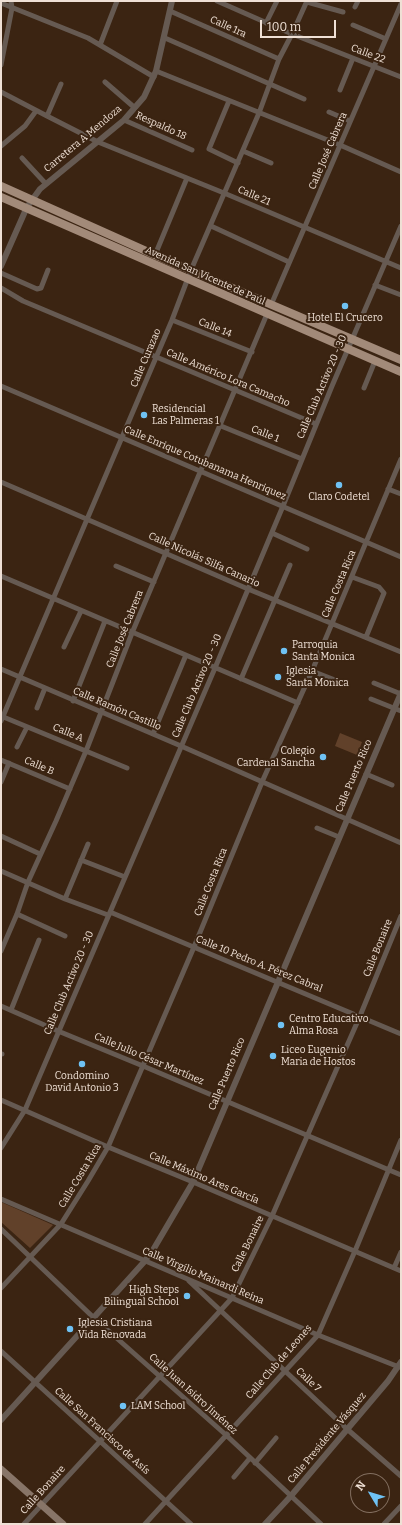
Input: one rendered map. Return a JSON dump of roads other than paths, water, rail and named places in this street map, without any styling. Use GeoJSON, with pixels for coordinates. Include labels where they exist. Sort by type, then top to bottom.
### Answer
{"type":"FeatureCollection","features":[{"type":"Feature","properties":{"kind":"main road","name":"Avenida San Vicente de Paúl"},"geometry":{"type":"LineString","coordinates":[[1,186],[155,255],[401,360]]}},
{"type":"Feature","properties":{"kind":"main road","name":"Avenida San Vicente de Paúl"},"geometry":{"type":"LineString","coordinates":[[1,197],[27,207],[188,280],[401,372]]}},
{"type":"Feature","properties":{"kind":"main road"},"geometry":{"type":"LineString","coordinates":[[1,1468],[63,1524]]}},
{"type":"Feature","properties":{"kind":"street"},"geometry":{"type":"LineString","coordinates":[[1,65],[12,8],[11,1]]}},
{"type":"Feature","properties":{"kind":"street"},"geometry":{"type":"LineString","coordinates":[[100,45],[117,1]]}},
{"type":"Feature","properties":{"kind":"street","name":"Carretera A Mendoza"},"geometry":{"type":"LineString","coordinates":[[1,266],[31,199],[46,184],[124,120],[144,97],[155,74],[165,38],[172,1]]}},
{"type":"Feature","properties":{"kind":"street","name":"Calle 22"},"geometry":{"type":"LineString","coordinates":[[217,1],[230,4],[292,34],[374,65],[401,77]]}},
{"type":"Feature","properties":{"kind":"street"},"geometry":{"type":"LineString","coordinates":[[266,22],[277,1]]}},
{"type":"Feature","properties":{"kind":"street"},"geometry":{"type":"LineString","coordinates":[[307,1],[343,12]]}},
{"type":"Feature","properties":{"kind":"street","name":"Calle Curazao"},"geometry":{"type":"LineString","coordinates":[[2,718],[172,320],[191,270],[238,163],[279,59],[307,1]]}},
{"type":"Feature","properties":{"kind":"street"},"geometry":{"type":"LineString","coordinates":[[355,7],[358,1]]}},
{"type":"Feature","properties":{"kind":"street"},"geometry":{"type":"LineString","coordinates":[[1,4],[88,38],[120,58],[155,74],[229,101],[340,145],[401,172]]}},
{"type":"Feature","properties":{"kind":"street","name":"Calle José Cabrera"},"geometry":{"type":"LineString","coordinates":[[271,305],[401,4]]}},
{"type":"Feature","properties":{"kind":"street","name":"Calle 1ra"},"geometry":{"type":"LineString","coordinates":[[170,11],[279,59]]}},
{"type":"Feature","properties":{"kind":"street"},"geometry":{"type":"LineString","coordinates":[[353,25],[386,38]]}},
{"type":"Feature","properties":{"kind":"street"},"geometry":{"type":"LineString","coordinates":[[165,38],[304,99]]}},
{"type":"Feature","properties":{"kind":"street"},"geometry":{"type":"LineString","coordinates":[[340,90],[353,58]]}},
{"type":"Feature","properties":{"kind":"street"},"geometry":{"type":"LineString","coordinates":[[105,82],[135,108]]}},
{"type":"Feature","properties":{"kind":"street"},"geometry":{"type":"LineString","coordinates":[[47,116],[61,84]]}},
{"type":"Feature","properties":{"kind":"street","name":"Calle 21"},"geometry":{"type":"LineString","coordinates":[[1,92],[98,142],[224,193],[401,268]]}},
{"type":"Feature","properties":{"kind":"street"},"geometry":{"type":"LineString","coordinates":[[229,101],[209,149],[238,163]]}},
{"type":"Feature","properties":{"kind":"street"},"geometry":{"type":"LineString","coordinates":[[2,143],[25,126],[36,111]]}},
{"type":"Feature","properties":{"kind":"street"},"geometry":{"type":"LineString","coordinates":[[329,112],[350,121]]}},
{"type":"Feature","properties":{"kind":"street","name":"Respaldo 18"},"geometry":{"type":"LineString","coordinates":[[124,120],[192,150]]}},
{"type":"Feature","properties":{"kind":"street"},"geometry":{"type":"LineString","coordinates":[[243,151],[271,163]]}},
{"type":"Feature","properties":{"kind":"street"},"geometry":{"type":"LineString","coordinates":[[22,158],[46,184]]}},
{"type":"Feature","properties":{"kind":"street"},"geometry":{"type":"LineString","coordinates":[[155,255],[187,178]]}},
{"type":"Feature","properties":{"kind":"street"},"geometry":{"type":"LineString","coordinates":[[211,226],[289,262]]}},
{"type":"Feature","properties":{"kind":"street","name":"Calle Club Activo 20 - 30"},"geometry":{"type":"LineString","coordinates":[[1,1148],[25,1110],[215,668],[316,424],[401,226]]}},
{"type":"Feature","properties":{"kind":"street"},"geometry":{"type":"LineString","coordinates":[[1,273],[37,289],[41,288],[48,270]]}},
{"type":"Feature","properties":{"kind":"street"},"geometry":{"type":"LineString","coordinates":[[375,285],[401,295]]}},
{"type":"Feature","properties":{"kind":"street","name":"Calle Américo Lora Camacho"},"geometry":{"type":"LineString","coordinates":[[1,288],[23,301],[316,424]]}},
{"type":"Feature","properties":{"kind":"street","name":"Calle José Cabrera"},"geometry":{"type":"LineString","coordinates":[[1,951],[3,943],[17,914],[28,882],[70,789],[102,712],[132,633],[236,391],[267,314]]}},
{"type":"Feature","properties":{"kind":"street","name":"Calle 14"},"geometry":{"type":"LineString","coordinates":[[172,320],[252,352]]}},
{"type":"Feature","properties":{"kind":"street"},"geometry":{"type":"LineString","coordinates":[[364,388],[375,361]]}},
{"type":"Feature","properties":{"kind":"street","name":"Calle Enrique Cotubanama Henriquez"},"geometry":{"type":"LineString","coordinates":[[1,386],[401,557]]}},
{"type":"Feature","properties":{"kind":"street","name":"Calle 1"},"geometry":{"type":"LineString","coordinates":[[221,426],[302,459]]}},
{"type":"Feature","properties":{"kind":"street","name":"Calle Costa Rica"},"geometry":{"type":"LineString","coordinates":[[1,1288],[61,1224],[108,1147],[194,947],[262,782],[312,671],[401,459]]}},
{"type":"Feature","properties":{"kind":"street","name":"Calle Nicolás Silfa Canario"},"geometry":{"type":"LineString","coordinates":[[1,482],[248,589],[401,652]]}},
{"type":"Feature","properties":{"kind":"street"},"geometry":{"type":"LineString","coordinates":[[388,489],[401,494]]}},
{"type":"Feature","properties":{"kind":"street"},"geometry":{"type":"LineString","coordinates":[[272,533],[308,549]]}},
{"type":"Feature","properties":{"kind":"street"},"geometry":{"type":"LineString","coordinates":[[241,679],[290,565]]}},
{"type":"Feature","properties":{"kind":"street"},"geometry":{"type":"LineString","coordinates":[[116,566],[154,582]]}},
{"type":"Feature","properties":{"kind":"street"},"geometry":{"type":"LineString","coordinates":[[1,576],[298,703]]}},
{"type":"Feature","properties":{"kind":"street"},"geometry":{"type":"LineString","coordinates":[[352,577],[379,588],[384,593],[366,637]]}},
{"type":"Feature","properties":{"kind":"street"},"geometry":{"type":"LineString","coordinates":[[64,647],[81,610]]}},
{"type":"Feature","properties":{"kind":"street"},"geometry":{"type":"LineString","coordinates":[[73,701],[106,621]]}},
{"type":"Feature","properties":{"kind":"street"},"geometry":{"type":"LineString","coordinates":[[152,734],[186,655]]}},
{"type":"Feature","properties":{"kind":"street","name":"Calle Ramón Castillo"},"geometry":{"type":"LineString","coordinates":[[1,669],[401,843]]}},
{"type":"Feature","properties":{"kind":"street"},"geometry":{"type":"LineString","coordinates":[[312,671],[340,682]]}},
{"type":"Feature","properties":{"kind":"street"},"geometry":{"type":"LineString","coordinates":[[374,683],[401,693]]}},
{"type":"Feature","properties":{"kind":"street"},"geometry":{"type":"LineString","coordinates":[[37,708],[45,688]]}},
{"type":"Feature","properties":{"kind":"street","name":"Calle Puerto Rico"},"geometry":{"type":"LineString","coordinates":[[1,1420],[144,1262],[153,1250],[193,1182],[226,1101],[401,693]]}},
{"type":"Feature","properties":{"kind":"street"},"geometry":{"type":"LineString","coordinates":[[371,699],[401,711]]}},
{"type":"Feature","properties":{"kind":"street","name":"Calle A"},"geometry":{"type":"LineString","coordinates":[[2,718],[86,750],[128,768]]}},
{"type":"Feature","properties":{"kind":"street"},"geometry":{"type":"LineString","coordinates":[[17,747],[27,727]]}},
{"type":"Feature","properties":{"kind":"street","name":"Calle B"},"geometry":{"type":"LineString","coordinates":[[1,760],[70,789]]}},
{"type":"Feature","properties":{"kind":"street"},"geometry":{"type":"LineString","coordinates":[[1,782],[9,763]]}},
{"type":"Feature","properties":{"kind":"street"},"geometry":{"type":"LineString","coordinates":[[366,774],[392,786]]}},
{"type":"Feature","properties":{"kind":"street"},"geometry":{"type":"LineString","coordinates":[[317,828],[339,837]]}},
{"type":"Feature","properties":{"kind":"street"},"geometry":{"type":"LineString","coordinates":[[1,836],[40,854]]}},
{"type":"Feature","properties":{"kind":"street"},"geometry":{"type":"LineString","coordinates":[[65,899],[88,844]]}},
{"type":"Feature","properties":{"kind":"street"},"geometry":{"type":"LineString","coordinates":[[81,860],[125,877]]}},
{"type":"Feature","properties":{"kind":"street","name":"Calle 10 Pedro A. Pérez Cabral"},"geometry":{"type":"LineString","coordinates":[[1,871],[65,899],[109,914],[194,947],[401,1034]]}},
{"type":"Feature","properties":{"kind":"street"},"geometry":{"type":"LineString","coordinates":[[17,914],[65,936]]}},
{"type":"Feature","properties":{"kind":"street","name":"Calle Bonaire"},"geometry":{"type":"LineString","coordinates":[[24,1524],[232,1298],[272,1216],[360,1016],[401,916]]}},
{"type":"Feature","properties":{"kind":"street"},"geometry":{"type":"LineString","coordinates":[[11,1010],[39,940]]}},
{"type":"Feature","properties":{"kind":"street","name":"Calle Julio César Martínez"},"geometry":{"type":"LineString","coordinates":[[1,1006],[401,1175]]}},
{"type":"Feature","properties":{"kind":"street","name":"Calle Máximo Ares García"},"geometry":{"type":"LineString","coordinates":[[1,1100],[401,1271]]}},
{"type":"Feature","properties":{"kind":"street","name":"Calle Club de Leones"},"geometry":{"type":"LineString","coordinates":[[145,1524],[318,1335],[401,1140]]}},
{"type":"Feature","properties":{"kind":"street","name":"Calle Virgilio Mainardi Reina"},"geometry":{"type":"LineString","coordinates":[[1,1199],[61,1224],[144,1262],[318,1335],[400,1364]]}},
{"type":"Feature","properties":{"kind":"street","name":"Calle Juan Isidro Jiménez"},"geometry":{"type":"LineString","coordinates":[[1,1228],[94,1318],[226,1436],[290,1497],[321,1524]]}},
{"type":"Feature","properties":{"kind":"street"},"geometry":{"type":"LineString","coordinates":[[394,1268],[401,1252]]}},
{"type":"Feature","properties":{"kind":"street","name":"Calle 7"},"geometry":{"type":"LineString","coordinates":[[187,1279],[220,1312],[347,1429],[401,1476]]}},
{"type":"Feature","properties":{"kind":"street","name":"Calle San Francisco de Asís"},"geometry":{"type":"LineString","coordinates":[[1,1351],[191,1524]]}},
{"type":"Feature","properties":{"kind":"street","name":"Calle Presidente Vásquez"},"geometry":{"type":"LineString","coordinates":[[265,1524],[290,1497],[400,1364]]}},
{"type":"Feature","properties":{"kind":"street"},"geometry":{"type":"LineString","coordinates":[[255,1463],[276,1438]]}},
{"type":"Feature","properties":{"kind":"street"},"geometry":{"type":"LineString","coordinates":[[234,1477],[250,1458]]}},
{"type":"Feature","properties":{"kind":"street"},"geometry":{"type":"LineString","coordinates":[[384,1524],[401,1506]]}},
{"type":"Feature","properties":{"kind":"place","name":"Hotel El Crucero"},"geometry":{"type":"Point","coordinates":[345,306]}},
{"type":"Feature","properties":{"kind":"place","name":"Residencial Las Palmeras 1"},"geometry":{"type":"Point","coordinates":[144,415]}},
{"type":"Feature","properties":{"kind":"place","name":"Claro Codetel"},"geometry":{"type":"Point","coordinates":[339,485]}},
{"type":"Feature","properties":{"kind":"place","name":"Parroquia Santa Monica"},"geometry":{"type":"Point","coordinates":[284,651]}},
{"type":"Feature","properties":{"kind":"place","name":"Iglesia Santa Monica"},"geometry":{"type":"Point","coordinates":[278,677]}},
{"type":"Feature","properties":{"kind":"place","name":"Colegio Cardenal Sancha"},"geometry":{"type":"Point","coordinates":[323,757]}},
{"type":"Feature","properties":{"kind":"place","name":"Centro Educativo Alma Rosa"},"geometry":{"type":"Point","coordinates":[281,1025]}},
{"type":"Feature","properties":{"kind":"place","name":"Liceo Eugenio Maria de Hostos"},"geometry":{"type":"Point","coordinates":[273,1056]}},
{"type":"Feature","properties":{"kind":"place","name":"Condomino David Antonio 3"},"geometry":{"type":"Point","coordinates":[82,1064]}},
{"type":"Feature","properties":{"kind":"place","name":"High Steps Bilingual School"},"geometry":{"type":"Point","coordinates":[187,1296]}},
{"type":"Feature","properties":{"kind":"place","name":"Iglesia Cristiana Vida Renovada"},"geometry":{"type":"Point","coordinates":[70,1329]}},
{"type":"Feature","properties":{"kind":"place","name":"LAM School"},"geometry":{"type":"Point","coordinates":[123,1406]}}]}
